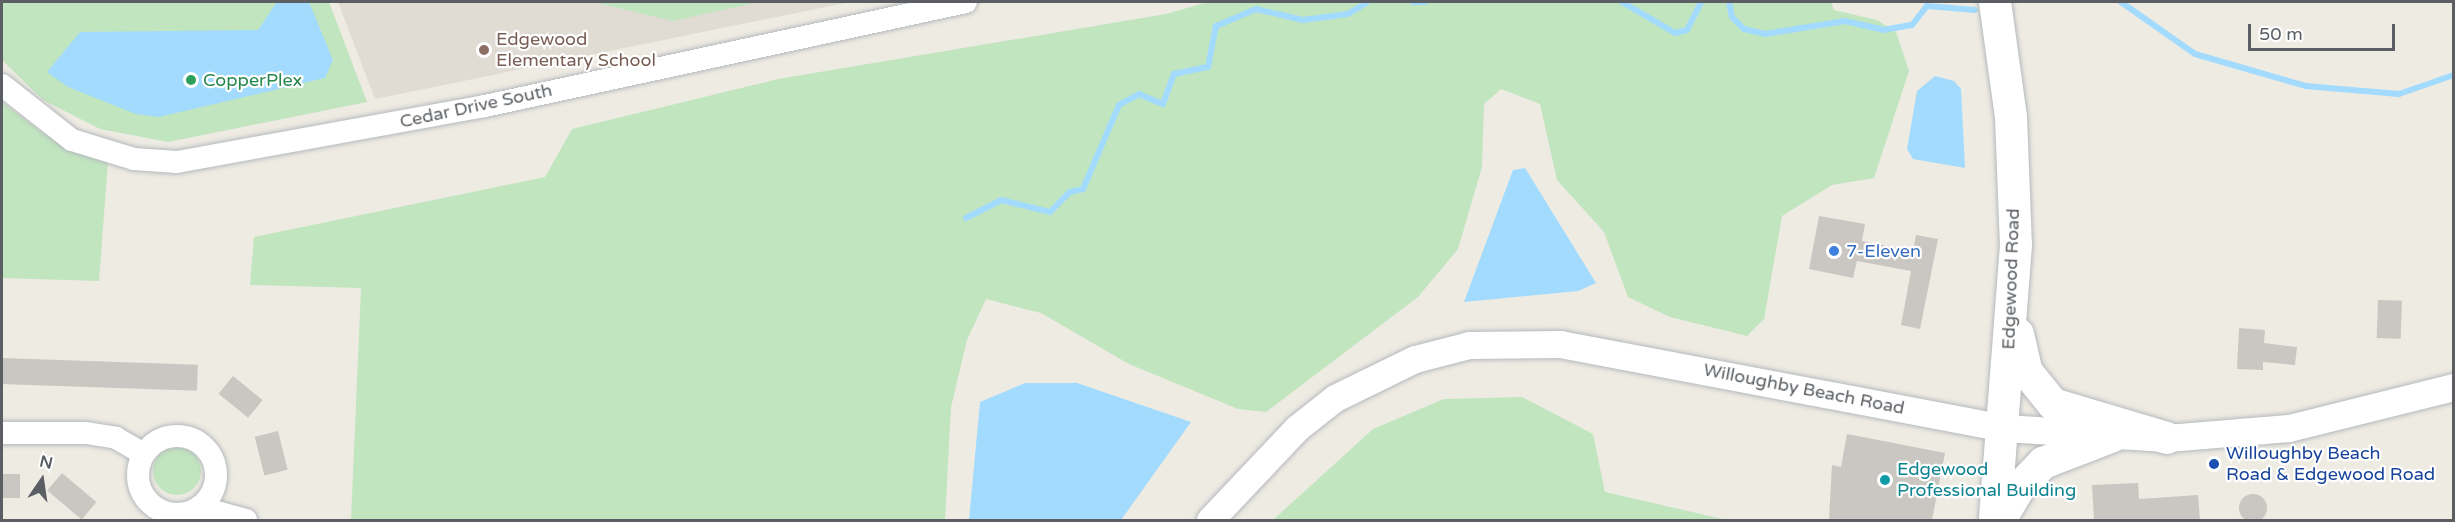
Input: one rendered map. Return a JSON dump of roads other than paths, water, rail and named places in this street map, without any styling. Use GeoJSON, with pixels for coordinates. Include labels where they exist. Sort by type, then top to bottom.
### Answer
{"type":"FeatureCollection","features":[{"type":"Feature","properties":{"kind":"main road","name":"Edgewood Road"},"geometry":{"type":"LineString","coordinates":[[1995,2],[2011,117],[2013,300],[1995,520]]}},
{"type":"Feature","properties":{"kind":"main road"},"geometry":{"type":"LineString","coordinates":[[2013,300],[2022,360],[2034,384],[2053,404],[2167,438]]}},
{"type":"Feature","properties":{"kind":"main road"},"geometry":{"type":"LineString","coordinates":[[2000,520],[2019,488],[2043,464],[2113,436]]}},
{"type":"Feature","properties":{"kind":"street","name":"Cedar Drive South"},"geometry":{"type":"LineString","coordinates":[[2,85],[72,140],[134,159],[177,162],[485,106],[966,2]]}},
{"type":"Feature","properties":{"kind":"street","name":"Willoughby Beach Road"},"geometry":{"type":"LineString","coordinates":[[1210,520],[1297,428],[1335,398],[1415,358],[1469,345],[1560,344],[2004,428],[2113,436],[2167,438],[2289,428],[2454,387]]}},
{"type":"Feature","properties":{"kind":"street"},"geometry":{"type":"LineString","coordinates":[[2,433],[86,433],[116,438],[144,454]]}},
{"type":"Feature","properties":{"kind":"street"},"geometry":{"type":"LineString","coordinates":[[199,507],[216,482],[215,467],[198,442],[168,437],[144,454],[139,483],[156,508],[170,514],[199,507],[246,520]]}},
{"type":"Feature","properties":{"kind":"water"},"geometry":{"type":"Polygon","coordinates":[[[277,2],[309,2],[333,60],[325,78],[159,117],[136,114],[68,87],[47,72],[80,32],[258,30],[277,2]]]}},
{"type":"Feature","properties":{"kind":"water"},"geometry":{"type":"Polygon","coordinates":[[[1935,76],[1954,81],[1961,89],[1965,168],[1913,159],[1907,149],[1917,91],[1935,76]]]}},
{"type":"Feature","properties":{"kind":"water"},"geometry":{"type":"Polygon","coordinates":[[[1525,168],[1596,283],[1578,291],[1464,302],[1513,170],[1525,168]]]}},
{"type":"Feature","properties":{"kind":"water"},"geometry":{"type":"Polygon","coordinates":[[[1025,383],[1077,383],[1191,422],[1121,520],[969,520],[980,402],[1025,383]]]}},
{"type":"Feature","properties":{"kind":"waterway"},"geometry":{"type":"LineString","coordinates":[[966,218],[1001,200],[1050,212],[1070,192],[1083,189],[1119,105],[1139,94],[1163,104],[1174,74],[1208,67],[1216,26],[1256,9],[1303,20],[1348,14],[1367,2]]}},
{"type":"Feature","properties":{"kind":"waterway"},"geometry":{"type":"LineString","coordinates":[[1413,2],[1425,2]]}},
{"type":"Feature","properties":{"kind":"waterway"},"geometry":{"type":"LineString","coordinates":[[1622,2],[1675,33],[1687,30],[1701,2]]}},
{"type":"Feature","properties":{"kind":"waterway"},"geometry":{"type":"LineString","coordinates":[[1729,2],[1732,17],[1744,29],[1765,34],[1845,21],[1883,30],[1912,25],[1927,6],[1975,10]]}},
{"type":"Feature","properties":{"kind":"waterway"},"geometry":{"type":"LineString","coordinates":[[2121,2],[2195,54],[2306,86],[2399,94],[2454,75]]}},
{"type":"Feature","properties":{"kind":"place","name":"Edgewood Elementary School"},"geometry":{"type":"Point","coordinates":[484,50]}},
{"type":"Feature","properties":{"kind":"place","name":"CopperPlex"},"geometry":{"type":"Point","coordinates":[191,80]}},
{"type":"Feature","properties":{"kind":"place","name":"7-Eleven"},"geometry":{"type":"Point","coordinates":[1834,251]}},
{"type":"Feature","properties":{"kind":"place","name":"Willoughby Beach Road & Edgewood Road"},"geometry":{"type":"Point","coordinates":[2214,464]}},
{"type":"Feature","properties":{"kind":"place","name":"Edgewood Professional Building"},"geometry":{"type":"Point","coordinates":[1885,480]}}]}
